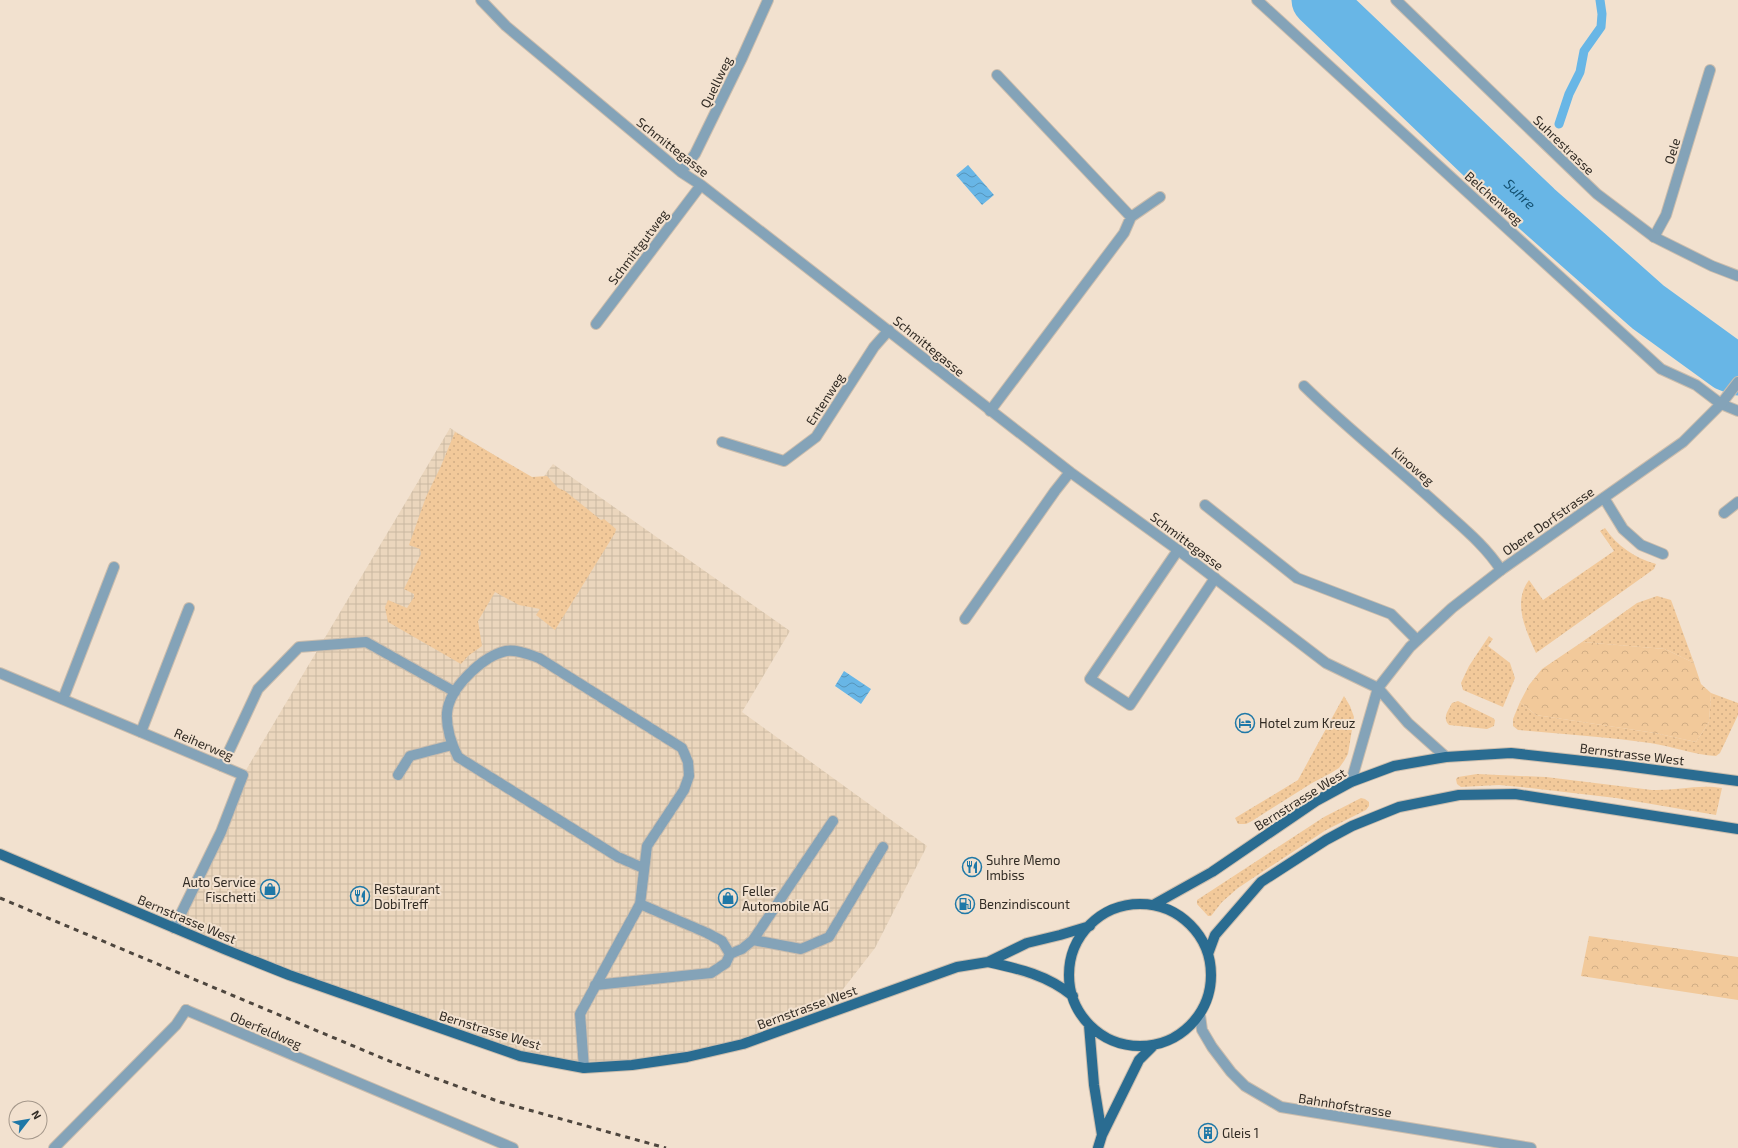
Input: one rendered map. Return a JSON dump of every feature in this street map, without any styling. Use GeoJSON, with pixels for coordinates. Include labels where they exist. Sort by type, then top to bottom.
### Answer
{"type":"FeatureCollection","features":[{"type":"Feature","properties":{"kind":"main road","name":"Bernstrasse West"},"geometry":{"type":"LineString","coordinates":[[1153,905],[1212,872],[1316,802],[1351,782],[1394,766],[1446,757],[1511,753],[1612,764],[1738,781]]}},
{"type":"Feature","properties":{"kind":"main road"},"geometry":{"type":"LineString","coordinates":[[1208,954],[1216,935],[1261,882],[1333,836],[1352,826],[1399,807],[1459,795],[1515,794],[1738,829]]}},
{"type":"Feature","properties":{"kind":"main road","name":"Bernstrasse West"},"geometry":{"type":"LineString","coordinates":[[0,854],[289,975],[520,1056],[584,1068],[632,1065],[687,1057],[743,1044],[957,967],[988,962],[1027,943],[1090,926]]}},
{"type":"Feature","properties":{"kind":"main road"},"geometry":{"type":"LineString","coordinates":[[1153,905],[1171,911],[1187,922],[1200,936],[1208,954],[1212,969],[1211,985],[1207,1001],[1200,1015],[1184,1032],[1165,1042],[1154,1045],[1130,1046],[1116,1042],[1096,1032],[1081,1014],[1073,996],[1070,981],[1070,966],[1074,951],[1080,938],[1090,926],[1112,910],[1126,906],[1153,905]]}},
{"type":"Feature","properties":{"kind":"main road","name":"Bernstrasse West"},"geometry":{"type":"LineString","coordinates":[[988,962],[1030,971],[1060,986],[1073,996]]}},
{"type":"Feature","properties":{"kind":"main road"},"geometry":{"type":"LineString","coordinates":[[1090,1025],[1094,1085],[1102,1135]]}},
{"type":"Feature","properties":{"kind":"main road"},"geometry":{"type":"LineString","coordinates":[[1098,1148],[1102,1135],[1139,1060],[1154,1045]]}},
{"type":"Feature","properties":{"kind":"street","name":"Schmittegasse"},"geometry":{"type":"LineString","coordinates":[[481,0],[512,31],[681,172],[701,185],[990,411],[1326,662],[1378,688]]}},
{"type":"Feature","properties":{"kind":"street","name":"Quellweg"},"geometry":{"type":"LineString","coordinates":[[681,172],[695,154],[742,58],[768,0]]}},
{"type":"Feature","properties":{"kind":"street","name":"Belchenweg"},"geometry":{"type":"LineString","coordinates":[[1257,0],[1661,369],[1696,385],[1721,404],[1738,411]]}},
{"type":"Feature","properties":{"kind":"street","name":"Suhrestrasse"},"geometry":{"type":"LineString","coordinates":[[1396,0],[1597,194],[1654,237],[1712,266],[1738,276]]}},
{"type":"Feature","properties":{"kind":"street","name":"Oele"},"geometry":{"type":"LineString","coordinates":[[1654,237],[1666,215],[1710,70]]}},
{"type":"Feature","properties":{"kind":"street"},"geometry":{"type":"LineString","coordinates":[[997,75],[1131,217]]}},
{"type":"Feature","properties":{"kind":"street","name":"Schmittgutweg"},"geometry":{"type":"LineString","coordinates":[[596,324],[701,185]]}},
{"type":"Feature","properties":{"kind":"street"},"geometry":{"type":"LineString","coordinates":[[990,411],[1124,233],[1131,217],[1160,197]]}},
{"type":"Feature","properties":{"kind":"street","name":"Entenweg"},"geometry":{"type":"LineString","coordinates":[[722,442],[784,461],[816,437],[874,347],[888,330]]}},
{"type":"Feature","properties":{"kind":"street","name":"Obere Dorfstrasse"},"geometry":{"type":"LineString","coordinates":[[1378,688],[1417,640],[1452,608],[1501,570],[1683,442],[1721,404],[1738,382]]}},
{"type":"Feature","properties":{"kind":"street","name":"Kinoweg"},"geometry":{"type":"LineString","coordinates":[[1304,386],[1328,410],[1408,478],[1490,553],[1501,570]]}},
{"type":"Feature","properties":{"kind":"street"},"geometry":{"type":"LineString","coordinates":[[966,619],[1055,491],[1070,472]]}},
{"type":"Feature","properties":{"kind":"street"},"geometry":{"type":"LineString","coordinates":[[1604,498],[1623,529],[1641,544],[1663,554]]}},
{"type":"Feature","properties":{"kind":"street"},"geometry":{"type":"LineString","coordinates":[[1724,513],[1738,502]]}},
{"type":"Feature","properties":{"kind":"street"},"geometry":{"type":"LineString","coordinates":[[1205,505],[1297,578],[1391,614],[1417,640]]}},
{"type":"Feature","properties":{"kind":"street"},"geometry":{"type":"LineString","coordinates":[[1178,550],[1090,679],[1130,705],[1215,578]]}},
{"type":"Feature","properties":{"kind":"street"},"geometry":{"type":"LineString","coordinates":[[63,699],[114,567]]}},
{"type":"Feature","properties":{"kind":"street"},"geometry":{"type":"LineString","coordinates":[[141,732],[189,608]]}},
{"type":"Feature","properties":{"kind":"street"},"geometry":{"type":"LineString","coordinates":[[222,766],[258,689],[299,647],[366,642],[455,692]]}},
{"type":"Feature","properties":{"kind":"street"},"geometry":{"type":"LineString","coordinates":[[584,1068],[580,1014],[640,904],[646,846],[684,790],[689,776],[688,762],[682,748],[539,658],[523,653],[507,651],[490,657],[472,669],[455,692],[447,711],[448,732],[452,746],[458,757],[618,857],[643,868]]}},
{"type":"Feature","properties":{"kind":"street","name":"Reiherweg"},"geometry":{"type":"LineString","coordinates":[[0,673],[243,775],[220,832],[174,928]]}},
{"type":"Feature","properties":{"kind":"street"},"geometry":{"type":"LineString","coordinates":[[1378,688],[1408,723],[1446,757]]}},
{"type":"Feature","properties":{"kind":"street"},"geometry":{"type":"LineString","coordinates":[[1351,782],[1378,688]]}},
{"type":"Feature","properties":{"kind":"street"},"geometry":{"type":"LineString","coordinates":[[398,775],[410,756],[452,746]]}},
{"type":"Feature","properties":{"kind":"street"},"geometry":{"type":"LineString","coordinates":[[595,985],[711,973],[726,963],[730,954],[742,949],[753,940],[833,821]]}},
{"type":"Feature","properties":{"kind":"street"},"geometry":{"type":"LineString","coordinates":[[753,940],[802,949],[829,937],[882,847]]}},
{"type":"Feature","properties":{"kind":"street"},"geometry":{"type":"LineString","coordinates":[[640,904],[717,938],[722,941],[730,954]]}},
{"type":"Feature","properties":{"kind":"street","name":"Oberfeldweg"},"geometry":{"type":"LineString","coordinates":[[54,1148],[176,1025],[186,1010],[512,1148]]}},
{"type":"Feature","properties":{"kind":"street","name":"Bahnhofstrasse"},"geometry":{"type":"LineString","coordinates":[[1200,1015],[1202,1030],[1216,1052],[1232,1072],[1245,1086],[1281,1107],[1531,1148]]}},
{"type":"Feature","properties":{"kind":"shaded area"},"geometry":{"type":"Polygon","coordinates":[[[450,428],[539,483],[553,464],[790,631],[742,712],[927,846],[875,948],[823,1015],[743,1044],[584,1068],[527,1058],[174,928],[243,775],[450,428]]]}},
{"type":"Feature","properties":{"kind":"green space"},"geometry":{"type":"Polygon","coordinates":[[[455,432],[532,477],[547,476],[558,488],[565,491],[601,520],[604,519],[616,529],[615,533],[555,630],[536,615],[540,609],[519,605],[495,592],[478,621],[482,646],[468,656],[461,664],[388,622],[385,607],[388,600],[407,608],[414,597],[414,594],[404,589],[421,554],[420,549],[409,545],[426,497],[455,432]]]}},
{"type":"Feature","properties":{"kind":"green space"},"geometry":{"type":"Polygon","coordinates":[[[1605,528],[1621,546],[1634,555],[1656,564],[1654,569],[1536,653],[1522,616],[1521,607],[1524,589],[1529,580],[1543,600],[1614,551],[1600,531],[1605,528]]]}},
{"type":"Feature","properties":{"kind":"green space"},"geometry":{"type":"Polygon","coordinates":[[[1657,596],[1671,600],[1694,663],[1665,649],[1582,642],[1637,603],[1657,596]]]}},
{"type":"Feature","properties":{"kind":"green space"},"geometry":{"type":"Polygon","coordinates":[[[1489,636],[1493,639],[1488,646],[1510,663],[1515,678],[1503,707],[1463,690],[1461,683],[1469,666],[1489,636]]]}},
{"type":"Feature","properties":{"kind":"green space"},"geometry":{"type":"Polygon","coordinates":[[[1582,642],[1665,649],[1694,663],[1701,684],[1711,693],[1709,722],[1696,742],[1655,733],[1536,715],[1520,702],[1529,685],[1542,669],[1582,642]]]}},
{"type":"Feature","properties":{"kind":"green space"},"geometry":{"type":"Polygon","coordinates":[[[1711,693],[1738,703],[1738,715],[1720,753],[1716,756],[1650,743],[1518,730],[1513,726],[1513,719],[1520,702],[1536,715],[1655,733],[1696,742],[1709,722],[1711,693]]]}},
{"type":"Feature","properties":{"kind":"green space"},"geometry":{"type":"Polygon","coordinates":[[[1344,696],[1354,717],[1348,754],[1339,768],[1312,783],[1252,821],[1246,824],[1238,824],[1235,818],[1298,780],[1344,696]]]}},
{"type":"Feature","properties":{"kind":"green space"},"geometry":{"type":"Polygon","coordinates":[[[1458,701],[1493,718],[1495,720],[1494,726],[1487,729],[1449,725],[1446,720],[1446,714],[1452,703],[1458,701]]]}},
{"type":"Feature","properties":{"kind":"green space"},"geometry":{"type":"Polygon","coordinates":[[[1477,774],[1546,777],[1652,790],[1695,787],[1722,788],[1716,815],[1616,798],[1499,785],[1461,787],[1457,784],[1456,779],[1458,777],[1477,774]]]}},
{"type":"Feature","properties":{"kind":"green space"},"geometry":{"type":"Polygon","coordinates":[[[1361,798],[1369,802],[1369,806],[1366,810],[1326,830],[1238,888],[1222,902],[1211,916],[1208,916],[1197,904],[1197,900],[1324,817],[1361,798]]]}},
{"type":"Feature","properties":{"kind":"green space"},"geometry":{"type":"Polygon","coordinates":[[[1589,936],[1738,957],[1738,1000],[1581,976],[1589,936]]]}},
{"type":"Feature","properties":{"kind":"water"},"geometry":{"type":"Polygon","coordinates":[[[968,165],[994,195],[982,205],[956,175],[968,165]]]}},
{"type":"Feature","properties":{"kind":"water"},"geometry":{"type":"Polygon","coordinates":[[[844,671],[871,689],[861,704],[835,686],[844,671]]]}},
{"type":"Feature","properties":{"kind":"waterway","name":"Suhre"},"geometry":{"type":"LineString","coordinates":[[1318,0],[1536,208],[1648,307],[1728,365],[1738,369]]}},
{"type":"Feature","properties":{"kind":"waterway"},"geometry":{"type":"LineString","coordinates":[[1559,124],[1569,94],[1580,72],[1584,51],[1601,27],[1602,14],[1600,0]]}},
{"type":"Feature","properties":{"kind":"railway"},"geometry":{"type":"LineString","coordinates":[[0,898],[394,1063],[500,1102],[666,1148]]}},
{"type":"Feature","properties":{"kind":"place","name":"Hotel zum Kreuz"},"geometry":{"type":"Point","coordinates":[1245,723]}},
{"type":"Feature","properties":{"kind":"place","name":"Suhre Memo Imbiss"},"geometry":{"type":"Point","coordinates":[972,867]}},
{"type":"Feature","properties":{"kind":"place","name":"Auto Service Fischetti"},"geometry":{"type":"Point","coordinates":[270,889]}},
{"type":"Feature","properties":{"kind":"place","name":"Restaurant DobiTreff"},"geometry":{"type":"Point","coordinates":[360,896]}},
{"type":"Feature","properties":{"kind":"place","name":"Feller Automobile AG"},"geometry":{"type":"Point","coordinates":[728,898]}},
{"type":"Feature","properties":{"kind":"place","name":"Benzindiscount"},"geometry":{"type":"Point","coordinates":[965,904]}},
{"type":"Feature","properties":{"kind":"place","name":"Gleis 1"},"geometry":{"type":"Point","coordinates":[1208,1133]}}]}
